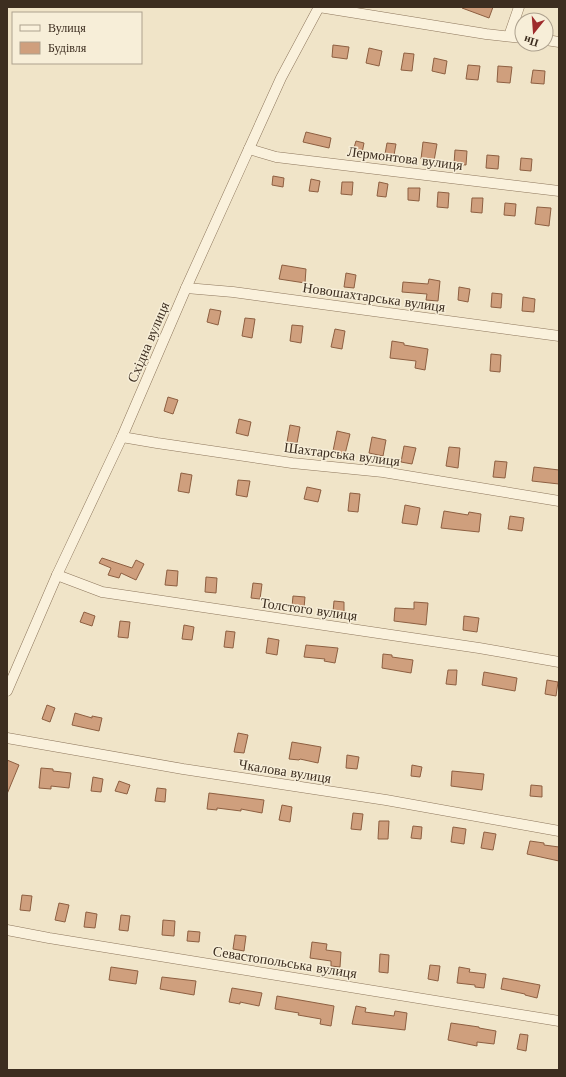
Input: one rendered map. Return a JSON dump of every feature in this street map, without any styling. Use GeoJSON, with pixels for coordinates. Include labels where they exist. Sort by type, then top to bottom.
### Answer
{"type":"FeatureCollection","features":[{"type":"Feature","properties":{"kind":"street"},"geometry":{"type":"LineString","coordinates":[[319,7],[486,34],[514,37]]}},
{"type":"Feature","properties":{"kind":"street","name":"Східна вулиця"},"geometry":{"type":"LineString","coordinates":[[7,690],[57,575],[122,436],[186,288],[281,78],[319,7]]}},
{"type":"Feature","properties":{"kind":"street"},"geometry":{"type":"LineString","coordinates":[[509,36],[519,7]]}},
{"type":"Feature","properties":{"kind":"street","name":"Лермонтова вулиця"},"geometry":{"type":"LineString","coordinates":[[249,149],[276,157],[559,191]]}},
{"type":"Feature","properties":{"kind":"street","name":"Новошахтарська вулиця"},"geometry":{"type":"LineString","coordinates":[[186,288],[241,293],[559,336]]}},
{"type":"Feature","properties":{"kind":"street","name":"Шахтарська вулиця"},"geometry":{"type":"LineString","coordinates":[[122,436],[157,443],[292,463],[383,472],[559,501]]}},
{"type":"Feature","properties":{"kind":"street","name":"Толстого вулиця"},"geometry":{"type":"LineString","coordinates":[[57,575],[102,592],[464,646],[559,662]]}},
{"type":"Feature","properties":{"kind":"street","name":"Чкалова вулиця"},"geometry":{"type":"LineString","coordinates":[[7,738],[183,769],[386,800],[559,831]]}},
{"type":"Feature","properties":{"kind":"street","name":"Севастопольська вулиця"},"geometry":{"type":"LineString","coordinates":[[7,930],[57,940],[559,1021]]}},
{"type":"Feature","properties":{"kind":"building"},"geometry":{"type":"Polygon","coordinates":[[[493,7],[489,18],[462,8],[493,7]]]}},
{"type":"Feature","properties":{"kind":"building"},"geometry":{"type":"Polygon","coordinates":[[[333,45],[349,47],[347,59],[332,57],[333,45]]]}},
{"type":"Feature","properties":{"kind":"building"},"geometry":{"type":"Polygon","coordinates":[[[369,48],[382,51],[379,66],[366,63],[369,48]]]}},
{"type":"Feature","properties":{"kind":"building"},"geometry":{"type":"Polygon","coordinates":[[[404,53],[414,54],[412,71],[401,70],[404,53]]]}},
{"type":"Feature","properties":{"kind":"building"},"geometry":{"type":"Polygon","coordinates":[[[434,58],[447,61],[445,74],[432,71],[434,58]]]}},
{"type":"Feature","properties":{"kind":"building"},"geometry":{"type":"Polygon","coordinates":[[[468,65],[480,66],[478,80],[466,79],[468,65]]]}},
{"type":"Feature","properties":{"kind":"building"},"geometry":{"type":"Polygon","coordinates":[[[498,66],[512,67],[510,83],[497,82],[498,66]]]}},
{"type":"Feature","properties":{"kind":"building"},"geometry":{"type":"Polygon","coordinates":[[[533,70],[545,71],[544,84],[531,83],[533,70]]]}},
{"type":"Feature","properties":{"kind":"building"},"geometry":{"type":"Polygon","coordinates":[[[306,132],[331,138],[329,148],[303,142],[306,132]]]}},
{"type":"Feature","properties":{"kind":"building"},"geometry":{"type":"Polygon","coordinates":[[[356,141],[364,143],[362,153],[353,151],[356,141]]]}},
{"type":"Feature","properties":{"kind":"building"},"geometry":{"type":"Polygon","coordinates":[[[423,142],[437,144],[434,161],[421,159],[423,142]]]}},
{"type":"Feature","properties":{"kind":"building"},"geometry":{"type":"Polygon","coordinates":[[[387,143],[396,144],[394,155],[385,154],[387,143]]]}},
{"type":"Feature","properties":{"kind":"building"},"geometry":{"type":"Polygon","coordinates":[[[455,150],[467,151],[466,165],[454,164],[455,150]]]}},
{"type":"Feature","properties":{"kind":"building"},"geometry":{"type":"Polygon","coordinates":[[[487,155],[499,156],[498,169],[486,168],[487,155]]]}},
{"type":"Feature","properties":{"kind":"building"},"geometry":{"type":"Polygon","coordinates":[[[521,158],[532,159],[531,171],[520,170],[521,158]]]}},
{"type":"Feature","properties":{"kind":"building"},"geometry":{"type":"Polygon","coordinates":[[[273,176],[284,178],[283,187],[272,185],[273,176]]]}},
{"type":"Feature","properties":{"kind":"building"},"geometry":{"type":"Polygon","coordinates":[[[311,179],[320,181],[318,192],[309,191],[311,179]]]}},
{"type":"Feature","properties":{"kind":"building"},"geometry":{"type":"Polygon","coordinates":[[[342,182],[353,182],[352,195],[341,194],[342,182]]]}},
{"type":"Feature","properties":{"kind":"building"},"geometry":{"type":"Polygon","coordinates":[[[379,182],[388,184],[386,197],[377,196],[379,182]]]}},
{"type":"Feature","properties":{"kind":"building"},"geometry":{"type":"Polygon","coordinates":[[[408,188],[420,188],[419,201],[408,200],[408,188]]]}},
{"type":"Feature","properties":{"kind":"building"},"geometry":{"type":"Polygon","coordinates":[[[438,192],[449,193],[448,208],[437,207],[438,192]]]}},
{"type":"Feature","properties":{"kind":"building"},"geometry":{"type":"Polygon","coordinates":[[[472,198],[483,198],[482,213],[471,212],[472,198]]]}},
{"type":"Feature","properties":{"kind":"building"},"geometry":{"type":"Polygon","coordinates":[[[505,203],[516,204],[515,216],[504,215],[505,203]]]}},
{"type":"Feature","properties":{"kind":"building"},"geometry":{"type":"Polygon","coordinates":[[[537,207],[551,208],[549,226],[535,224],[537,207]]]}},
{"type":"Feature","properties":{"kind":"building"},"geometry":{"type":"Polygon","coordinates":[[[282,265],[306,269],[305,283],[279,279],[282,265]]]}},
{"type":"Feature","properties":{"kind":"building"},"geometry":{"type":"Polygon","coordinates":[[[346,273],[356,275],[354,288],[344,287],[346,273]]]}},
{"type":"Feature","properties":{"kind":"building"},"geometry":{"type":"Polygon","coordinates":[[[429,279],[440,281],[438,301],[426,300],[427,294],[402,292],[403,282],[428,284],[429,279]]]}},
{"type":"Feature","properties":{"kind":"building"},"geometry":{"type":"Polygon","coordinates":[[[459,287],[470,289],[468,302],[458,300],[459,287]]]}},
{"type":"Feature","properties":{"kind":"building"},"geometry":{"type":"Polygon","coordinates":[[[492,293],[502,294],[501,308],[491,307],[492,293]]]}},
{"type":"Feature","properties":{"kind":"building"},"geometry":{"type":"Polygon","coordinates":[[[523,297],[535,299],[534,312],[522,311],[523,297]]]}},
{"type":"Feature","properties":{"kind":"building"},"geometry":{"type":"Polygon","coordinates":[[[210,309],[221,311],[218,325],[207,322],[210,309]]]}},
{"type":"Feature","properties":{"kind":"building"},"geometry":{"type":"Polygon","coordinates":[[[245,318],[255,319],[252,338],[242,336],[245,318]]]}},
{"type":"Feature","properties":{"kind":"building"},"geometry":{"type":"Polygon","coordinates":[[[292,325],[303,326],[301,343],[290,341],[292,325]]]}},
{"type":"Feature","properties":{"kind":"building"},"geometry":{"type":"Polygon","coordinates":[[[335,329],[345,331],[342,349],[331,347],[335,329]]]}},
{"type":"Feature","properties":{"kind":"building"},"geometry":{"type":"Polygon","coordinates":[[[392,341],[404,343],[404,345],[428,349],[425,370],[415,368],[416,361],[390,358],[392,341]]]}},
{"type":"Feature","properties":{"kind":"building"},"geometry":{"type":"Polygon","coordinates":[[[491,354],[501,355],[500,372],[490,371],[491,354]]]}},
{"type":"Feature","properties":{"kind":"building"},"geometry":{"type":"Polygon","coordinates":[[[168,397],[178,400],[173,414],[164,411],[168,397]]]}},
{"type":"Feature","properties":{"kind":"building"},"geometry":{"type":"Polygon","coordinates":[[[239,419],[251,422],[248,436],[236,433],[239,419]]]}},
{"type":"Feature","properties":{"kind":"building"},"geometry":{"type":"Polygon","coordinates":[[[290,425],[300,427],[297,443],[287,442],[290,425]]]}},
{"type":"Feature","properties":{"kind":"building"},"geometry":{"type":"Polygon","coordinates":[[[337,431],[350,434],[345,454],[333,451],[337,431]]]}},
{"type":"Feature","properties":{"kind":"building"},"geometry":{"type":"Polygon","coordinates":[[[372,437],[386,440],[383,456],[369,453],[372,437]]]}},
{"type":"Feature","properties":{"kind":"building"},"geometry":{"type":"Polygon","coordinates":[[[404,446],[416,448],[412,464],[401,462],[404,446]]]}},
{"type":"Feature","properties":{"kind":"building"},"geometry":{"type":"Polygon","coordinates":[[[449,447],[460,448],[458,468],[446,466],[449,447]]]}},
{"type":"Feature","properties":{"kind":"building"},"geometry":{"type":"Polygon","coordinates":[[[495,461],[507,462],[505,478],[493,477],[495,461]]]}},
{"type":"Feature","properties":{"kind":"building"},"geometry":{"type":"Polygon","coordinates":[[[534,467],[559,470],[559,484],[532,481],[534,467]]]}},
{"type":"Feature","properties":{"kind":"building"},"geometry":{"type":"Polygon","coordinates":[[[181,473],[192,475],[189,493],[178,491],[181,473]]]}},
{"type":"Feature","properties":{"kind":"building"},"geometry":{"type":"Polygon","coordinates":[[[238,480],[250,481],[247,497],[236,495],[238,480]]]}},
{"type":"Feature","properties":{"kind":"building"},"geometry":{"type":"Polygon","coordinates":[[[307,487],[321,490],[318,502],[304,499],[307,487]]]}},
{"type":"Feature","properties":{"kind":"building"},"geometry":{"type":"Polygon","coordinates":[[[350,493],[360,494],[358,512],[348,511],[350,493]]]}},
{"type":"Feature","properties":{"kind":"building"},"geometry":{"type":"Polygon","coordinates":[[[405,505],[420,508],[417,525],[402,523],[405,505]]]}},
{"type":"Feature","properties":{"kind":"building"},"geometry":{"type":"Polygon","coordinates":[[[444,511],[468,515],[469,512],[481,514],[479,532],[441,528],[444,511]]]}},
{"type":"Feature","properties":{"kind":"building"},"geometry":{"type":"Polygon","coordinates":[[[510,516],[524,518],[522,531],[508,529],[510,516]]]}},
{"type":"Feature","properties":{"kind":"building"},"geometry":{"type":"Polygon","coordinates":[[[102,558],[132,568],[136,560],[144,564],[136,580],[121,573],[119,578],[108,575],[111,568],[99,563],[102,558]]]}},
{"type":"Feature","properties":{"kind":"building"},"geometry":{"type":"Polygon","coordinates":[[[167,570],[178,571],[177,586],[165,585],[167,570]]]}},
{"type":"Feature","properties":{"kind":"building"},"geometry":{"type":"Polygon","coordinates":[[[206,577],[217,578],[216,593],[205,592],[206,577]]]}},
{"type":"Feature","properties":{"kind":"building"},"geometry":{"type":"Polygon","coordinates":[[[253,583],[262,584],[260,599],[251,598],[253,583]]]}},
{"type":"Feature","properties":{"kind":"building"},"geometry":{"type":"Polygon","coordinates":[[[293,596],[305,597],[304,608],[292,607],[293,596]]]}},
{"type":"Feature","properties":{"kind":"building"},"geometry":{"type":"Polygon","coordinates":[[[334,601],[344,602],[344,613],[333,612],[334,601]]]}},
{"type":"Feature","properties":{"kind":"building"},"geometry":{"type":"Polygon","coordinates":[[[414,602],[428,603],[426,625],[394,621],[395,608],[414,609],[414,602]]]}},
{"type":"Feature","properties":{"kind":"building"},"geometry":{"type":"Polygon","coordinates":[[[84,612],[95,616],[92,626],[80,622],[84,612]]]}},
{"type":"Feature","properties":{"kind":"building"},"geometry":{"type":"Polygon","coordinates":[[[464,616],[479,618],[477,632],[463,630],[464,616]]]}},
{"type":"Feature","properties":{"kind":"building"},"geometry":{"type":"Polygon","coordinates":[[[120,621],[130,622],[128,638],[118,637],[120,621]]]}},
{"type":"Feature","properties":{"kind":"building"},"geometry":{"type":"Polygon","coordinates":[[[184,625],[194,627],[192,640],[182,639],[184,625]]]}},
{"type":"Feature","properties":{"kind":"building"},"geometry":{"type":"Polygon","coordinates":[[[226,631],[235,632],[233,648],[224,647],[226,631]]]}},
{"type":"Feature","properties":{"kind":"building"},"geometry":{"type":"Polygon","coordinates":[[[268,638],[279,640],[277,655],[266,653],[268,638]]]}},
{"type":"Feature","properties":{"kind":"building"},"geometry":{"type":"Polygon","coordinates":[[[306,645],[338,648],[335,663],[324,661],[325,659],[304,657],[306,645]]]}},
{"type":"Feature","properties":{"kind":"building"},"geometry":{"type":"Polygon","coordinates":[[[383,654],[413,660],[411,673],[382,668],[383,654]]]}},
{"type":"Feature","properties":{"kind":"building"},"geometry":{"type":"Polygon","coordinates":[[[448,670],[457,670],[456,685],[446,684],[448,670]]]}},
{"type":"Feature","properties":{"kind":"building"},"geometry":{"type":"Polygon","coordinates":[[[484,672],[517,678],[515,691],[482,685],[484,672]]]}},
{"type":"Feature","properties":{"kind":"building"},"geometry":{"type":"Polygon","coordinates":[[[547,680],[558,682],[556,696],[545,694],[547,680]]]}},
{"type":"Feature","properties":{"kind":"building"},"geometry":{"type":"Polygon","coordinates":[[[47,705],[55,708],[50,722],[42,719],[47,705]]]}},
{"type":"Feature","properties":{"kind":"building"},"geometry":{"type":"Polygon","coordinates":[[[75,713],[92,718],[92,716],[102,718],[99,731],[72,725],[75,713]]]}},
{"type":"Feature","properties":{"kind":"building"},"geometry":{"type":"Polygon","coordinates":[[[238,733],[248,735],[244,753],[234,752],[238,733]]]}},
{"type":"Feature","properties":{"kind":"building"},"geometry":{"type":"Polygon","coordinates":[[[292,742],[321,747],[318,763],[300,759],[289,759],[292,742]]]}},
{"type":"Feature","properties":{"kind":"building"},"geometry":{"type":"Polygon","coordinates":[[[347,755],[359,757],[357,769],[346,768],[347,755]]]}},
{"type":"Feature","properties":{"kind":"building"},"geometry":{"type":"Polygon","coordinates":[[[7,760],[19,765],[7,794],[7,760]]]}},
{"type":"Feature","properties":{"kind":"building"},"geometry":{"type":"Polygon","coordinates":[[[412,765],[422,767],[420,777],[411,776],[412,765]]]}},
{"type":"Feature","properties":{"kind":"building"},"geometry":{"type":"Polygon","coordinates":[[[41,768],[71,773],[69,788],[51,786],[51,789],[39,788],[41,768]]]}},
{"type":"Feature","properties":{"kind":"building"},"geometry":{"type":"Polygon","coordinates":[[[452,771],[484,774],[482,790],[451,786],[452,771]]]}},
{"type":"Feature","properties":{"kind":"building"},"geometry":{"type":"Polygon","coordinates":[[[93,777],[103,779],[101,792],[91,791],[93,777]]]}},
{"type":"Feature","properties":{"kind":"building"},"geometry":{"type":"Polygon","coordinates":[[[119,781],[130,785],[127,794],[115,791],[119,781]]]}},
{"type":"Feature","properties":{"kind":"building"},"geometry":{"type":"Polygon","coordinates":[[[531,785],[542,786],[542,797],[530,796],[531,785]]]}},
{"type":"Feature","properties":{"kind":"building"},"geometry":{"type":"Polygon","coordinates":[[[157,788],[166,789],[165,802],[155,801],[157,788]]]}},
{"type":"Feature","properties":{"kind":"building"},"geometry":{"type":"Polygon","coordinates":[[[209,793],[264,800],[262,813],[241,809],[241,811],[217,808],[217,810],[207,809],[209,793]]]}},
{"type":"Feature","properties":{"kind":"building"},"geometry":{"type":"Polygon","coordinates":[[[282,805],[292,807],[290,822],[279,820],[282,805]]]}},
{"type":"Feature","properties":{"kind":"building"},"geometry":{"type":"Polygon","coordinates":[[[353,813],[363,814],[361,830],[351,829],[353,813]]]}},
{"type":"Feature","properties":{"kind":"building"},"geometry":{"type":"Polygon","coordinates":[[[379,821],[389,821],[388,839],[378,839],[379,821]]]}},
{"type":"Feature","properties":{"kind":"building"},"geometry":{"type":"Polygon","coordinates":[[[413,826],[422,827],[421,839],[411,838],[413,826]]]}},
{"type":"Feature","properties":{"kind":"building"},"geometry":{"type":"Polygon","coordinates":[[[453,827],[466,829],[464,844],[451,842],[453,827]]]}},
{"type":"Feature","properties":{"kind":"building"},"geometry":{"type":"Polygon","coordinates":[[[484,832],[496,834],[493,850],[481,848],[484,832]]]}},
{"type":"Feature","properties":{"kind":"building"},"geometry":{"type":"Polygon","coordinates":[[[530,841],[559,847],[559,861],[527,854],[530,841]]]}},
{"type":"Feature","properties":{"kind":"building"},"geometry":{"type":"Polygon","coordinates":[[[22,895],[32,896],[30,911],[20,910],[22,895]]]}},
{"type":"Feature","properties":{"kind":"building"},"geometry":{"type":"Polygon","coordinates":[[[59,903],[69,905],[65,922],[55,920],[59,903]]]}},
{"type":"Feature","properties":{"kind":"building"},"geometry":{"type":"Polygon","coordinates":[[[86,912],[97,914],[95,928],[84,927],[86,912]]]}},
{"type":"Feature","properties":{"kind":"building"},"geometry":{"type":"Polygon","coordinates":[[[121,915],[130,916],[128,931],[119,930],[121,915]]]}},
{"type":"Feature","properties":{"kind":"building"},"geometry":{"type":"Polygon","coordinates":[[[163,920],[175,921],[174,936],[162,935],[163,920]]]}},
{"type":"Feature","properties":{"kind":"building"},"geometry":{"type":"Polygon","coordinates":[[[188,931],[200,932],[199,942],[187,941],[188,931]]]}},
{"type":"Feature","properties":{"kind":"building"},"geometry":{"type":"Polygon","coordinates":[[[235,935],[246,936],[244,951],[233,949],[235,935]]]}},
{"type":"Feature","properties":{"kind":"building"},"geometry":{"type":"Polygon","coordinates":[[[312,942],[327,944],[326,950],[341,952],[340,967],[331,966],[331,961],[310,958],[312,942]]]}},
{"type":"Feature","properties":{"kind":"building"},"geometry":{"type":"Polygon","coordinates":[[[380,954],[389,955],[388,973],[379,972],[380,954]]]}},
{"type":"Feature","properties":{"kind":"building"},"geometry":{"type":"Polygon","coordinates":[[[430,965],[440,966],[438,981],[428,979],[430,965]]]}},
{"type":"Feature","properties":{"kind":"building"},"geometry":{"type":"Polygon","coordinates":[[[111,967],[138,971],[136,984],[109,980],[111,967]]]}},
{"type":"Feature","properties":{"kind":"building"},"geometry":{"type":"Polygon","coordinates":[[[459,967],[470,969],[469,972],[486,974],[484,988],[475,987],[475,985],[457,983],[459,967]]]}},
{"type":"Feature","properties":{"kind":"building"},"geometry":{"type":"Polygon","coordinates":[[[162,977],[196,981],[194,995],[160,989],[162,977]]]}},
{"type":"Feature","properties":{"kind":"building"},"geometry":{"type":"Polygon","coordinates":[[[503,978],[540,985],[537,998],[501,989],[503,978]]]}},
{"type":"Feature","properties":{"kind":"building"},"geometry":{"type":"Polygon","coordinates":[[[232,988],[262,993],[259,1006],[240,1002],[240,1004],[229,1002],[232,988]]]}},
{"type":"Feature","properties":{"kind":"building"},"geometry":{"type":"Polygon","coordinates":[[[277,996],[334,1006],[331,1026],[320,1024],[321,1019],[275,1009],[277,996]]]}},
{"type":"Feature","properties":{"kind":"building"},"geometry":{"type":"Polygon","coordinates":[[[356,1006],[366,1008],[365,1012],[394,1016],[395,1011],[407,1013],[405,1030],[352,1024],[356,1006]]]}},
{"type":"Feature","properties":{"kind":"building"},"geometry":{"type":"Polygon","coordinates":[[[451,1023],[496,1031],[494,1044],[477,1042],[477,1046],[448,1040],[451,1023]]]}},
{"type":"Feature","properties":{"kind":"building"},"geometry":{"type":"Polygon","coordinates":[[[520,1034],[528,1035],[526,1051],[517,1049],[520,1034]]]}}]}
